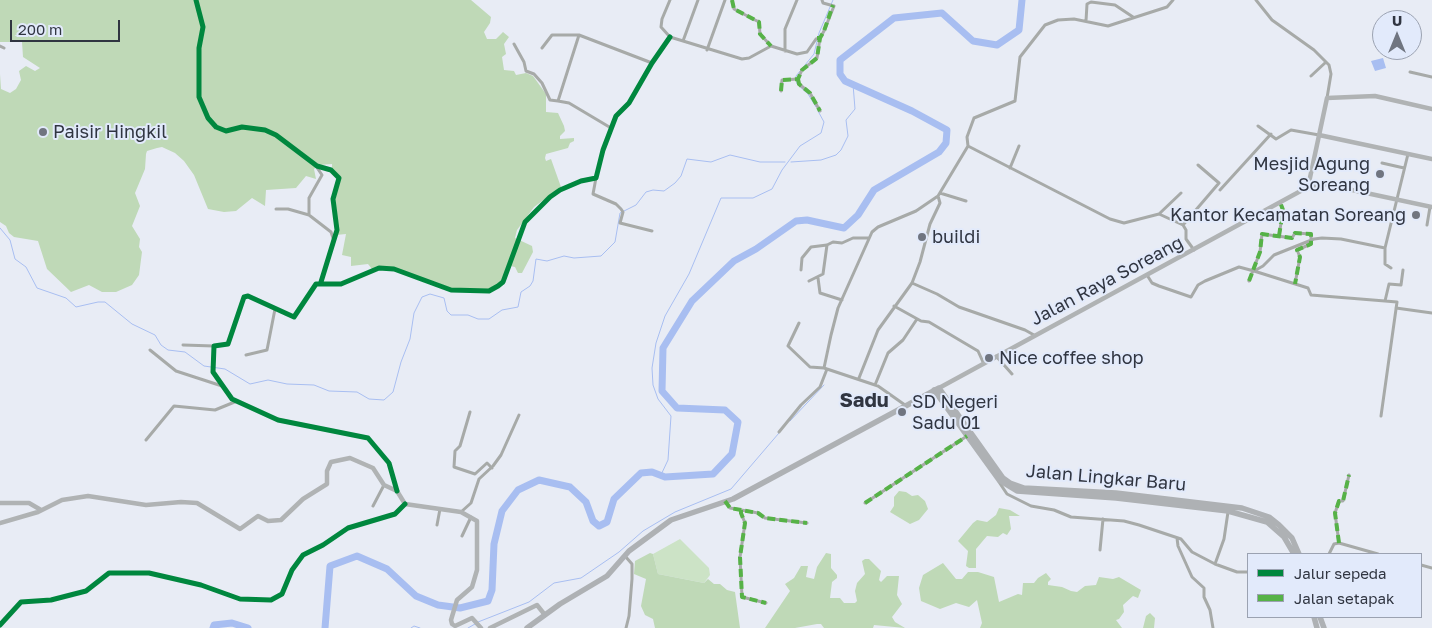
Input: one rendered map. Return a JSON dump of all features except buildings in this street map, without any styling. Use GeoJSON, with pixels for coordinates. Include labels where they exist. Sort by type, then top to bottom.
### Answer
{"type":"FeatureCollection","features":[{"type":"Feature","properties":{"kind":"highway"},"geometry":{"type":"LineString","coordinates":[[527,628],[606,576],[625,556],[671,520],[743,494],[936,389]]}},
{"type":"Feature","properties":{"kind":"highway","name":"Jalan Lingkar Baru"},"geometry":{"type":"LineString","coordinates":[[936,389],[999,480],[1020,493],[1116,498],[1228,511],[1267,522],[1284,537],[1293,553]]}},
{"type":"Feature","properties":{"kind":"highway","name":"Jalan Lingkar Baru"},"geometry":{"type":"LineString","coordinates":[[936,389],[1003,478],[1010,483],[1024,488],[1116,493],[1242,508],[1269,517],[1292,538],[1299,553]]}},
{"type":"Feature","properties":{"kind":"main road"},"geometry":{"type":"LineString","coordinates":[[1308,187],[1327,98],[1375,96],[1432,109]]}},
{"type":"Feature","properties":{"kind":"main road"},"geometry":{"type":"LineString","coordinates":[[1319,135],[1432,159]]}},
{"type":"Feature","properties":{"kind":"main road","name":"Jalan Raya Soreang"},"geometry":{"type":"LineString","coordinates":[[936,389],[1308,187],[1324,184],[1431,206]]}},
{"type":"Feature","properties":{"kind":"main road"},"geometry":{"type":"LineString","coordinates":[[0,523],[41,510],[62,500],[88,496],[146,505],[189,502],[208,508],[240,529],[258,516],[268,521],[281,520],[303,499],[325,487],[328,481],[328,466],[338,459],[350,458],[373,468],[384,485],[397,492],[405,504],[461,512],[471,517],[478,524],[477,570],[472,587],[457,600],[453,612],[453,625],[472,618],[478,624]]}},
{"type":"Feature","properties":{"kind":"main road"},"geometry":{"type":"LineString","coordinates":[[0,503],[34,504],[41,510]]}},
{"type":"Feature","properties":{"kind":"main road"},"geometry":{"type":"LineString","coordinates":[[490,628],[536,605],[545,615]]}},
{"type":"Feature","properties":{"kind":"street"},"geometry":{"type":"LineString","coordinates":[[196,0],[203,27],[198,48],[199,97],[208,118],[216,127],[226,131],[242,127],[265,130],[276,135],[316,165],[331,170],[339,178],[334,199],[337,230],[321,282]]}},
{"type":"Feature","properties":{"kind":"street"},"geometry":{"type":"LineString","coordinates":[[670,0],[662,19],[661,27],[670,37],[707,50],[742,59],[750,58],[771,46]]}},
{"type":"Feature","properties":{"kind":"street"},"geometry":{"type":"LineString","coordinates":[[682,41],[698,0]]}},
{"type":"Feature","properties":{"kind":"street"},"geometry":{"type":"LineString","coordinates":[[707,50],[724,0],[732,1],[734,9],[759,22],[760,34],[771,46],[797,54],[805,53],[819,38]]}},
{"type":"Feature","properties":{"kind":"street"},"geometry":{"type":"LineString","coordinates":[[785,51],[785,29],[797,0]]}},
{"type":"Feature","properties":{"kind":"street"},"geometry":{"type":"LineString","coordinates":[[822,0],[823,3],[832,5]]}},
{"type":"Feature","properties":{"kind":"street"},"geometry":{"type":"LineString","coordinates":[[796,79],[802,70],[817,58],[819,38],[832,5],[837,0]]}},
{"type":"Feature","properties":{"kind":"street"},"geometry":{"type":"LineString","coordinates":[[778,432],[801,405],[820,387],[838,308],[869,238],[878,227],[916,211],[939,195],[968,146],[967,137],[974,118],[1015,101],[1020,57],[1045,24],[1058,20],[1086,21],[1106,26],[1170,6],[1173,0]]}},
{"type":"Feature","properties":{"kind":"street"},"geometry":{"type":"LineString","coordinates":[[1256,0],[1272,20],[1314,50],[1326,62],[1331,72],[1327,98]]}},
{"type":"Feature","properties":{"kind":"street"},"geometry":{"type":"LineString","coordinates":[[1086,21],[1087,4],[1091,2],[1115,5],[1133,17]]}},
{"type":"Feature","properties":{"kind":"street"},"geometry":{"type":"LineString","coordinates":[[542,48],[555,34],[579,35],[652,63]]}},
{"type":"Feature","properties":{"kind":"street"},"geometry":{"type":"LineString","coordinates":[[558,101],[579,35]]}},
{"type":"Feature","properties":{"kind":"street"},"geometry":{"type":"LineString","coordinates":[[652,231],[620,223],[622,210],[616,204],[593,194],[602,150],[616,116],[630,103],[652,63],[670,37]]}},
{"type":"Feature","properties":{"kind":"street"},"geometry":{"type":"LineString","coordinates":[[514,44],[524,62],[526,71],[534,74],[542,83],[550,100],[569,103],[611,128]]}},
{"type":"Feature","properties":{"kind":"street"},"geometry":{"type":"LineString","coordinates":[[0,46],[4,48]]}},
{"type":"Feature","properties":{"kind":"street"},"geometry":{"type":"LineString","coordinates":[[1311,76],[1326,62]]}},
{"type":"Feature","properties":{"kind":"street"},"geometry":{"type":"LineString","coordinates":[[1410,72],[1432,77]]}},
{"type":"Feature","properties":{"kind":"street"},"geometry":{"type":"LineString","coordinates":[[780,91],[782,80],[796,79]]}},
{"type":"Feature","properties":{"kind":"street"},"geometry":{"type":"LineString","coordinates":[[796,79],[810,93],[820,111]]}},
{"type":"Feature","properties":{"kind":"street"},"geometry":{"type":"LineString","coordinates":[[1258,126],[1276,139],[1291,130],[1319,135]]}},
{"type":"Feature","properties":{"kind":"street"},"geometry":{"type":"LineString","coordinates":[[1220,190],[1271,134]]}},
{"type":"Feature","properties":{"kind":"street"},"geometry":{"type":"LineString","coordinates":[[968,146],[1121,223],[1160,214],[1182,193]]}},
{"type":"Feature","properties":{"kind":"street"},"geometry":{"type":"LineString","coordinates":[[1010,168],[1019,146]]}},
{"type":"Feature","properties":{"kind":"street"},"geometry":{"type":"LineString","coordinates":[[1391,268],[1385,264],[1386,248],[1408,154]]}},
{"type":"Feature","properties":{"kind":"street"},"geometry":{"type":"LineString","coordinates":[[1382,163],[1404,168]]}},
{"type":"Feature","properties":{"kind":"street"},"geometry":{"type":"LineString","coordinates":[[309,215],[309,198],[322,175],[316,165]]}},
{"type":"Feature","properties":{"kind":"street"},"geometry":{"type":"LineString","coordinates":[[1184,226],[1219,183],[1198,165]]}},
{"type":"Feature","properties":{"kind":"street"},"geometry":{"type":"LineString","coordinates":[[183,345],[214,346],[228,344],[244,297],[248,296],[294,317],[306,301],[314,285],[321,282],[341,284],[379,268],[387,268],[451,290],[490,291],[503,282],[525,222],[550,197],[560,190],[581,181],[596,178]]}},
{"type":"Feature","properties":{"kind":"street"},"geometry":{"type":"LineString","coordinates":[[939,195],[966,201]]}},
{"type":"Feature","properties":{"kind":"street"},"geometry":{"type":"LineString","coordinates":[[859,378],[875,335],[894,306],[905,295],[912,284],[930,224],[940,203],[939,195]]}},
{"type":"Feature","properties":{"kind":"street"},"geometry":{"type":"LineString","coordinates":[[1279,236],[1283,210],[1280,202]]}},
{"type":"Feature","properties":{"kind":"street"},"geometry":{"type":"LineString","coordinates":[[1427,225],[1431,206]]}},
{"type":"Feature","properties":{"kind":"street"},"geometry":{"type":"LineString","coordinates":[[276,209],[288,209],[309,215],[331,232],[334,239]]}},
{"type":"Feature","properties":{"kind":"street"},"geometry":{"type":"LineString","coordinates":[[1160,214],[1184,226],[1186,240],[1194,250]]}},
{"type":"Feature","properties":{"kind":"street"},"geometry":{"type":"LineString","coordinates":[[1249,281],[1254,269],[1261,235],[1292,238],[1296,233],[1310,234],[1311,241]]}},
{"type":"Feature","properties":{"kind":"street"},"geometry":{"type":"LineString","coordinates":[[801,270],[806,251],[813,246],[827,245],[833,242],[842,243],[853,238],[869,238]]}},
{"type":"Feature","properties":{"kind":"street"},"geometry":{"type":"LineString","coordinates":[[1254,269],[1263,266],[1274,255],[1311,241],[1341,238],[1386,248]]}},
{"type":"Feature","properties":{"kind":"street"},"geometry":{"type":"LineString","coordinates":[[1295,284],[1300,256],[1297,250],[1311,241]]}},
{"type":"Feature","properties":{"kind":"street"},"geometry":{"type":"LineString","coordinates":[[809,281],[818,278],[824,272],[827,245]]}},
{"type":"Feature","properties":{"kind":"street"},"geometry":{"type":"LineString","coordinates":[[1146,275],[1152,283],[1189,298],[1198,285],[1242,267],[1254,269],[1308,288],[1310,294],[1313,295],[1397,302],[1381,416]]}},
{"type":"Feature","properties":{"kind":"street"},"geometry":{"type":"LineString","coordinates":[[1385,301],[1389,284],[1401,284],[1403,270]]}},
{"type":"Feature","properties":{"kind":"street"},"geometry":{"type":"LineString","coordinates":[[818,278],[820,293],[842,300]]}},
{"type":"Feature","properties":{"kind":"street"},"geometry":{"type":"LineString","coordinates":[[912,284],[937,294],[959,307],[1025,330],[1034,335]]}},
{"type":"Feature","properties":{"kind":"street"},"geometry":{"type":"LineString","coordinates":[[894,306],[917,319],[929,322],[978,351],[983,362]]}},
{"type":"Feature","properties":{"kind":"street"},"geometry":{"type":"LineString","coordinates":[[1396,308],[1432,313]]}},
{"type":"Feature","properties":{"kind":"street"},"geometry":{"type":"LineString","coordinates":[[246,355],[267,350],[275,309]]}},
{"type":"Feature","properties":{"kind":"street"},"geometry":{"type":"LineString","coordinates":[[875,385],[888,353],[903,340],[917,319]]}},
{"type":"Feature","properties":{"kind":"street"},"geometry":{"type":"LineString","coordinates":[[799,323],[788,346],[810,367],[825,368],[859,378],[896,397],[905,406]]}},
{"type":"Feature","properties":{"kind":"street"},"geometry":{"type":"LineString","coordinates":[[214,346],[213,370],[232,399],[293,424],[369,439],[389,463],[397,492]]}},
{"type":"Feature","properties":{"kind":"street"},"geometry":{"type":"LineString","coordinates":[[150,350],[176,371],[222,386]]}},
{"type":"Feature","properties":{"kind":"street"},"geometry":{"type":"LineString","coordinates":[[996,356],[1012,374]]}},
{"type":"Feature","properties":{"kind":"street"},"geometry":{"type":"LineString","coordinates":[[146,440],[171,408],[177,406],[205,411],[215,410],[238,401]]}},
{"type":"Feature","properties":{"kind":"street"},"geometry":{"type":"LineString","coordinates":[[470,412],[460,446],[455,451],[454,467],[475,474],[487,463],[492,468]]}},
{"type":"Feature","properties":{"kind":"street"},"geometry":{"type":"LineString","coordinates":[[461,512],[471,503],[479,479],[492,468],[501,455],[519,415]]}},
{"type":"Feature","properties":{"kind":"street"},"geometry":{"type":"LineString","coordinates":[[865,503],[967,436]]}},
{"type":"Feature","properties":{"kind":"street"},"geometry":{"type":"LineString","coordinates":[[1339,543],[1335,512],[1339,501],[1343,501],[1349,476]]}},
{"type":"Feature","properties":{"kind":"street"},"geometry":{"type":"LineString","coordinates":[[999,480],[1007,494],[1027,504],[1054,510],[1071,517],[1124,521],[1177,538],[1192,552],[1215,564],[1237,572],[1247,572]]}},
{"type":"Feature","properties":{"kind":"street"},"geometry":{"type":"LineString","coordinates":[[373,506],[384,485]]}},
{"type":"Feature","properties":{"kind":"street"},"geometry":{"type":"LineString","coordinates":[[725,501],[730,508],[758,513],[762,517],[780,521],[807,523]]}},
{"type":"Feature","properties":{"kind":"street"},"geometry":{"type":"LineString","coordinates":[[0,625],[21,602],[51,600],[86,591],[109,573],[149,573],[201,584],[240,599],[274,599],[282,594],[292,570],[303,555],[323,545],[348,528],[395,514],[405,504]]}},
{"type":"Feature","properties":{"kind":"street"},"geometry":{"type":"LineString","coordinates":[[437,525],[440,509]]}},
{"type":"Feature","properties":{"kind":"street"},"geometry":{"type":"LineString","coordinates":[[742,510],[740,513],[745,523],[740,558],[742,597],[766,603]]}},
{"type":"Feature","properties":{"kind":"street"},"geometry":{"type":"LineString","coordinates":[[1215,564],[1224,539],[1228,511]]}},
{"type":"Feature","properties":{"kind":"street"},"geometry":{"type":"LineString","coordinates":[[462,536],[471,517]]}},
{"type":"Feature","properties":{"kind":"street"},"geometry":{"type":"LineString","coordinates":[[1100,550],[1103,520]]}},
{"type":"Feature","properties":{"kind":"street"},"geometry":{"type":"LineString","coordinates":[[1177,538],[1178,546],[1192,577],[1204,588],[1204,597],[1210,610],[1213,628]]}},
{"type":"Feature","properties":{"kind":"street"},"geometry":{"type":"LineString","coordinates":[[1330,553],[1334,544],[1339,543],[1373,553]]}},
{"type":"Feature","properties":{"kind":"street"},"geometry":{"type":"LineString","coordinates":[[625,556],[632,564],[631,604],[626,628]]}},
{"type":"Feature","properties":{"kind":"green space"},"geometry":{"type":"Polygon","coordinates":[[[0,0],[471,0],[491,17],[490,23],[484,32],[487,39],[496,39],[503,32],[509,37],[504,44],[506,54],[502,57],[504,70],[514,71],[516,75],[526,73],[533,76],[546,94],[546,112],[558,113],[564,126],[565,131],[560,136],[560,139],[574,138],[574,141],[570,143],[568,148],[546,154],[546,161],[551,159],[561,187],[534,207],[517,230],[515,238],[532,246],[533,252],[522,273],[518,273],[515,267],[510,266],[502,281],[489,290],[451,289],[394,268],[372,269],[368,264],[351,266],[351,257],[342,255],[346,234],[336,235],[338,230],[335,196],[340,181],[332,169],[332,164],[319,165],[314,169],[316,179],[306,176],[296,188],[266,190],[265,206],[252,198],[236,211],[224,212],[208,209],[194,175],[184,161],[175,153],[162,147],[157,148],[147,151],[145,169],[135,193],[140,206],[132,226],[140,239],[139,247],[142,252],[139,275],[132,285],[116,292],[102,292],[89,285],[71,292],[47,269],[38,241],[14,237],[9,233],[6,226],[0,222],[0,74],[1,89],[10,93],[16,89],[21,80],[19,71],[26,66],[35,71],[40,68],[23,57],[22,42],[0,42],[0,0]]]}},
{"type":"Feature","properties":{"kind":"green space"},"geometry":{"type":"Polygon","coordinates":[[[899,491],[906,492],[912,496],[918,495],[925,501],[928,509],[919,520],[910,524],[890,512],[894,506],[894,497],[899,491]]]}},
{"type":"Feature","properties":{"kind":"green space"},"geometry":{"type":"Polygon","coordinates":[[[999,508],[1010,510],[1020,516],[1009,516],[1011,529],[1007,535],[1003,533],[998,537],[987,536],[976,549],[976,568],[969,568],[966,566],[968,551],[958,541],[973,523],[977,520],[987,522],[996,515],[999,508]]]}},
{"type":"Feature","properties":{"kind":"green space"},"geometry":{"type":"Polygon","coordinates":[[[680,539],[709,568],[710,575],[704,583],[658,574],[653,554],[680,539]]]}},
{"type":"Feature","properties":{"kind":"green space"},"geometry":{"type":"Polygon","coordinates":[[[650,553],[653,554],[658,574],[704,583],[708,579],[714,584],[720,584],[727,590],[735,592],[740,628],[655,628],[653,619],[645,615],[641,606],[646,579],[634,574],[635,561],[650,553]]]}},
{"type":"Feature","properties":{"kind":"green space"},"geometry":{"type":"Polygon","coordinates":[[[826,553],[831,554],[831,568],[837,575],[837,578],[832,582],[830,598],[840,598],[844,603],[855,603],[857,601],[855,591],[857,583],[865,574],[862,561],[865,559],[869,559],[881,571],[879,580],[881,582],[887,576],[899,576],[897,595],[902,604],[892,617],[895,622],[905,628],[874,625],[873,628],[824,628],[821,624],[817,624],[795,628],[765,628],[790,591],[785,584],[794,578],[801,566],[808,566],[806,577],[814,579],[817,567],[826,553]]]}},
{"type":"Feature","properties":{"kind":"green space"},"geometry":{"type":"Polygon","coordinates":[[[943,563],[956,579],[962,579],[968,572],[978,572],[994,577],[999,602],[1018,594],[1022,595],[1023,583],[1034,583],[1046,573],[1051,579],[1048,585],[1062,587],[1071,591],[1077,592],[1085,586],[1096,585],[1099,577],[1113,579],[1119,577],[1141,590],[1138,598],[1133,596],[1123,605],[1124,612],[1116,620],[1122,628],[980,628],[982,623],[977,600],[969,607],[956,603],[940,609],[921,601],[919,588],[923,575],[943,563]]]}},
{"type":"Feature","properties":{"kind":"green space"},"geometry":{"type":"Polygon","coordinates":[[[1150,613],[1155,618],[1154,628],[1143,628],[1146,616],[1150,613]]]}},
{"type":"Feature","properties":{"kind":"water"},"geometry":{"type":"Polygon","coordinates":[[[1384,60],[1386,68],[1375,71],[1371,61],[1384,60]]]}},
{"type":"Feature","properties":{"kind":"waterway"},"geometry":{"type":"LineString","coordinates":[[816,107],[808,94],[797,84],[796,76],[814,54],[819,33],[833,0]]}},
{"type":"Feature","properties":{"kind":"waterway"},"geometry":{"type":"LineString","coordinates":[[325,628],[330,566],[357,556],[387,569],[416,596],[438,605],[460,608],[488,601],[492,590],[494,544],[502,511],[518,490],[539,480],[570,487],[586,502],[593,521],[599,526],[607,522],[614,499],[641,473],[652,472],[665,477],[713,474],[732,454],[738,422],[725,410],[677,408],[662,391],[663,348],[692,301],[734,261],[756,249],[796,221],[807,220],[844,228],[858,215],[874,190],[939,152],[946,143],[947,130],[912,111],[845,81],[840,74],[840,60],[894,18],[942,13],[973,41],[997,45],[1019,30],[1022,0]]}},
{"type":"Feature","properties":{"kind":"waterway"},"geometry":{"type":"LineString","coordinates":[[791,162],[821,160],[836,155],[841,150],[848,136],[846,120],[855,109],[853,84]]}},
{"type":"Feature","properties":{"kind":"waterway"},"geometry":{"type":"LineString","coordinates":[[660,477],[668,460],[671,416],[658,399],[653,385],[652,368],[656,343],[665,316],[689,274],[721,198],[753,198],[772,189],[782,170],[800,146],[821,133],[824,122],[818,111]]}},
{"type":"Feature","properties":{"kind":"waterway"},"geometry":{"type":"LineString","coordinates":[[0,228],[10,240],[15,259],[26,267],[37,288],[66,298],[76,307],[105,302],[132,324],[155,335],[161,345],[168,350],[185,352],[204,366],[225,369],[250,384],[268,380],[287,384],[314,385],[329,391],[357,392],[369,399],[384,400],[393,392],[401,362],[410,339],[414,313],[422,297],[430,294],[444,298],[447,311],[451,315],[468,315],[478,319],[489,319],[502,310],[518,307],[521,292],[530,286],[533,281],[536,259],[547,261],[564,256],[574,258],[601,256],[615,242],[620,213],[636,205],[646,192],[653,190],[664,191],[675,183],[681,176],[687,159],[711,162],[730,155],[760,162],[785,162]]}},
{"type":"Feature","properties":{"kind":"waterway"},"geometry":{"type":"LineString","coordinates":[[790,421],[824,385]]}},
{"type":"Feature","properties":{"kind":"waterway"},"geometry":{"type":"LineString","coordinates":[[478,622],[529,602],[554,583],[581,578],[619,552],[643,531],[675,512],[731,489],[779,433]]}},
{"type":"Feature","properties":{"kind":"waterway"},"geometry":{"type":"LineString","coordinates":[[213,628],[214,625],[232,623],[248,628]]}},
{"type":"Feature","properties":{"kind":"waterway"},"geometry":{"type":"LineString","coordinates":[[468,628],[475,624]]}},
{"type":"Feature","properties":{"kind":"waterway"},"geometry":{"type":"LineString","coordinates":[[411,628],[414,626],[420,628]]}},
{"type":"Feature","properties":{"kind":"marked path"},"geometry":{"type":"LineString","coordinates":[[732,0],[734,9],[759,22],[760,34],[771,46]]}},
{"type":"Feature","properties":{"kind":"marked path"},"geometry":{"type":"LineString","coordinates":[[817,38],[820,38],[824,31],[833,5]]}},
{"type":"Feature","properties":{"kind":"marked path"},"geometry":{"type":"LineString","coordinates":[[781,91],[782,80],[798,79],[802,70],[817,58],[820,38]]}},
{"type":"Feature","properties":{"kind":"marked path"},"geometry":{"type":"LineString","coordinates":[[798,79],[799,84],[810,93],[820,111]]}},
{"type":"Feature","properties":{"kind":"marked path"},"geometry":{"type":"LineString","coordinates":[[1279,236],[1283,210],[1280,202]]}},
{"type":"Feature","properties":{"kind":"marked path"},"geometry":{"type":"LineString","coordinates":[[1249,281],[1260,252],[1262,234],[1292,238],[1295,233],[1311,234],[1311,244],[1297,250],[1300,257],[1295,284]]}},
{"type":"Feature","properties":{"kind":"marked path"},"geometry":{"type":"LineString","coordinates":[[865,503],[967,436]]}},
{"type":"Feature","properties":{"kind":"marked path"},"geometry":{"type":"LineString","coordinates":[[1339,543],[1335,513],[1339,501],[1343,501],[1349,475]]}},
{"type":"Feature","properties":{"kind":"marked path"},"geometry":{"type":"LineString","coordinates":[[725,501],[730,508],[758,513],[765,518],[807,523]]}},
{"type":"Feature","properties":{"kind":"marked path"},"geometry":{"type":"LineString","coordinates":[[741,510],[745,523],[740,557],[742,597],[766,603]]}},
{"type":"Feature","properties":{"kind":"cycle path"},"geometry":{"type":"LineString","coordinates":[[196,0],[203,27],[199,48],[199,97],[208,118],[216,127],[226,131],[242,127],[265,130],[276,135],[317,166],[331,170],[339,178],[333,199],[337,230],[321,282]]}},
{"type":"Feature","properties":{"kind":"cycle path"},"geometry":{"type":"LineString","coordinates":[[397,491],[389,463],[368,438],[278,420],[232,399],[213,372],[214,346],[228,344],[244,297],[248,296],[294,317],[316,284],[341,284],[379,268],[394,269],[451,290],[489,291],[498,286],[503,282],[525,222],[550,197],[560,190],[581,181],[596,178],[603,150],[616,116],[629,103],[652,63],[670,37]]}},
{"type":"Feature","properties":{"kind":"cycle path"},"geometry":{"type":"LineString","coordinates":[[0,625],[21,602],[51,600],[86,591],[109,573],[149,573],[201,585],[240,599],[271,600],[282,594],[292,570],[303,555],[323,545],[348,528],[395,514],[405,504]]}},
{"type":"Feature","properties":{"kind":"place","name":"Paisir Hingkil"},"geometry":{"type":"Point","coordinates":[43,132]}},
{"type":"Feature","properties":{"kind":"place","name":"Mesjid Agung Soreang"},"geometry":{"type":"Point","coordinates":[1380,174]}},
{"type":"Feature","properties":{"kind":"place","name":"Kantor Kecamatan Soreang"},"geometry":{"type":"Point","coordinates":[1416,215]}},
{"type":"Feature","properties":{"kind":"place","name":"buildi"},"geometry":{"type":"Point","coordinates":[922,237]}},
{"type":"Feature","properties":{"kind":"place","name":"Nice coffee shop"},"geometry":{"type":"Point","coordinates":[989,358]}},
{"type":"Feature","properties":{"kind":"place","name":"SD Negeri Sadu 01"},"geometry":{"type":"Point","coordinates":[902,412]}},
{"type":"Feature","properties":{"kind":"district","name":"Sadu"},"geometry":{"type":"Point","coordinates":[864,401]}}]}
